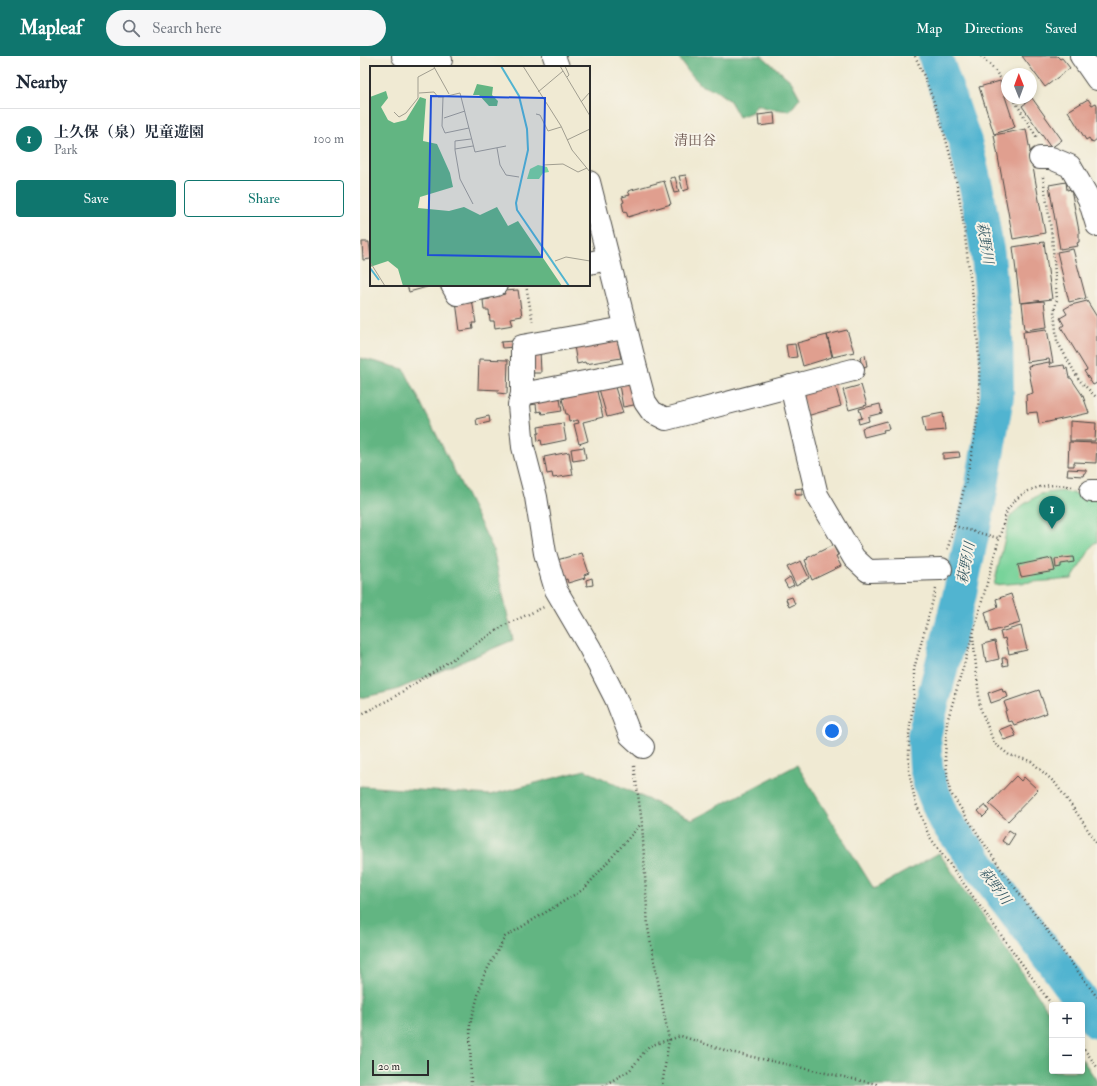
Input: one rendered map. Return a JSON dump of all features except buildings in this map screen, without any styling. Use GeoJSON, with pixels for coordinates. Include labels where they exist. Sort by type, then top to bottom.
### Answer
{"type":"FeatureCollection","features":[{"type":"Feature","properties":{"kind":"street"},"geometry":{"type":"LineString","coordinates":[[403,56],[410,62],[421,65],[444,61]]}},
{"type":"Feature","properties":{"kind":"street"},"geometry":{"type":"LineString","coordinates":[[554,56],[558,66]]}},
{"type":"Feature","properties":{"kind":"street"},"geometry":{"type":"LineString","coordinates":[[1081,56],[1097,79]]}},
{"type":"Feature","properties":{"kind":"street"},"geometry":{"type":"LineString","coordinates":[[1040,158],[1051,158],[1070,166],[1089,199],[1097,225]]}},
{"type":"Feature","properties":{"kind":"street"},"geometry":{"type":"LineString","coordinates":[[590,191],[598,261],[625,328],[645,402],[652,412],[666,419],[852,370]]}},
{"type":"Feature","properties":{"kind":"street"},"geometry":{"type":"LineString","coordinates":[[453,286],[457,294],[492,286]]}},
{"type":"Feature","properties":{"kind":"street"},"geometry":{"type":"LineString","coordinates":[[625,328],[525,345],[522,394],[519,405],[523,447],[536,497],[545,553],[556,590],[590,648],[637,741]]}},
{"type":"Feature","properties":{"kind":"street"},"geometry":{"type":"LineString","coordinates":[[522,394],[637,372]]}},
{"type":"Feature","properties":{"kind":"street"},"geometry":{"type":"LineString","coordinates":[[791,386],[817,495],[854,558],[868,571],[941,568]]}},
{"type":"Feature","properties":{"kind":"path"},"geometry":{"type":"LineString","coordinates":[[915,56],[935,104],[956,177],[974,306],[980,383],[977,420],[960,507],[941,568],[914,669],[914,695],[909,734],[909,771],[915,801],[929,836],[1050,1002]]}},
{"type":"Feature","properties":{"kind":"path"},"geometry":{"type":"LineString","coordinates":[[981,56],[1001,79]]}},
{"type":"Feature","properties":{"kind":"path"},"geometry":{"type":"LineString","coordinates":[[1017,104],[1036,136],[1040,158],[1052,236],[1057,300],[1054,310],[1057,341],[1079,380],[1097,398]]}},
{"type":"Feature","properties":{"kind":"path"},"geometry":{"type":"LineString","coordinates":[[525,345],[526,286]]}},
{"type":"Feature","properties":{"kind":"path"},"geometry":{"type":"LineString","coordinates":[[1094,491],[1064,485],[1038,487],[1020,496],[1006,510],[947,722],[945,758],[950,792],[1001,869],[1097,997]]}},
{"type":"Feature","properties":{"kind":"path"},"geometry":{"type":"LineString","coordinates":[[954,526],[998,538]]}},
{"type":"Feature","properties":{"kind":"path"},"geometry":{"type":"LineString","coordinates":[[360,715],[394,697],[505,625],[561,598]]}},
{"type":"Feature","properties":{"kind":"path"},"geometry":{"type":"LineString","coordinates":[[972,634],[980,707],[994,743],[1009,754],[1030,761],[1055,783],[1097,844]]}},
{"type":"Feature","properties":{"kind":"path"},"geometry":{"type":"LineString","coordinates":[[637,741],[648,928],[669,1040],[662,1086]]}},
{"type":"Feature","properties":{"kind":"path"},"geometry":{"type":"LineString","coordinates":[[471,1086],[470,1025],[483,977],[505,937],[584,888],[642,824]]}},
{"type":"Feature","properties":{"kind":"path"},"geometry":{"type":"LineString","coordinates":[[603,1086],[630,1070],[649,1046],[681,1036],[730,1052],[876,1084],[877,1086]]}},
{"type":"Feature","properties":{"kind":"path"},"geometry":{"type":"LineString","coordinates":[[1085,1050],[1097,1067]]}},
{"type":"Feature","properties":{"kind":"green space"},"geometry":{"type":"Polygon","coordinates":[[[678,56],[762,56],[791,81],[800,98],[790,111],[765,108],[757,104],[752,112],[739,117],[730,101],[715,90],[702,86],[687,70],[678,56]]]}},
{"type":"Feature","properties":{"kind":"green space"},"geometry":{"type":"Polygon","coordinates":[[[360,358],[404,369],[493,549],[513,640],[396,690],[360,698],[360,358]]]}},
{"type":"Feature","properties":{"kind":"green space"},"geometry":{"type":"Polygon","coordinates":[[[1062,491],[1097,498],[1097,542],[1094,543],[1072,579],[994,585],[1010,516],[1040,494],[1062,491]]]}},
{"type":"Feature","properties":{"kind":"green space"},"geometry":{"type":"Polygon","coordinates":[[[797,765],[874,889],[939,853],[1049,1012],[1049,1074],[1085,1074],[1085,1063],[1097,1081],[1097,1086],[360,1086],[360,786],[490,795],[585,770],[692,820],[797,765]]]}},
{"type":"Feature","properties":{"kind":"waterway","name":"萩野川"},"geometry":{"type":"LineString","coordinates":[[935,56],[965,142],[978,196],[988,256],[996,338],[997,396],[979,502],[959,597],[924,736],[926,766],[930,784],[944,819],[1049,956],[1097,1022]]}},
{"type":"Feature","properties":{"kind":"place","name":"上久保（泉）児童遊園"},"geometry":{"type":"Point","coordinates":[1052,529]}},
{"type":"Feature","properties":{"kind":"district","name":"清田谷"},"geometry":{"type":"Point","coordinates":[695,140]}}]}
